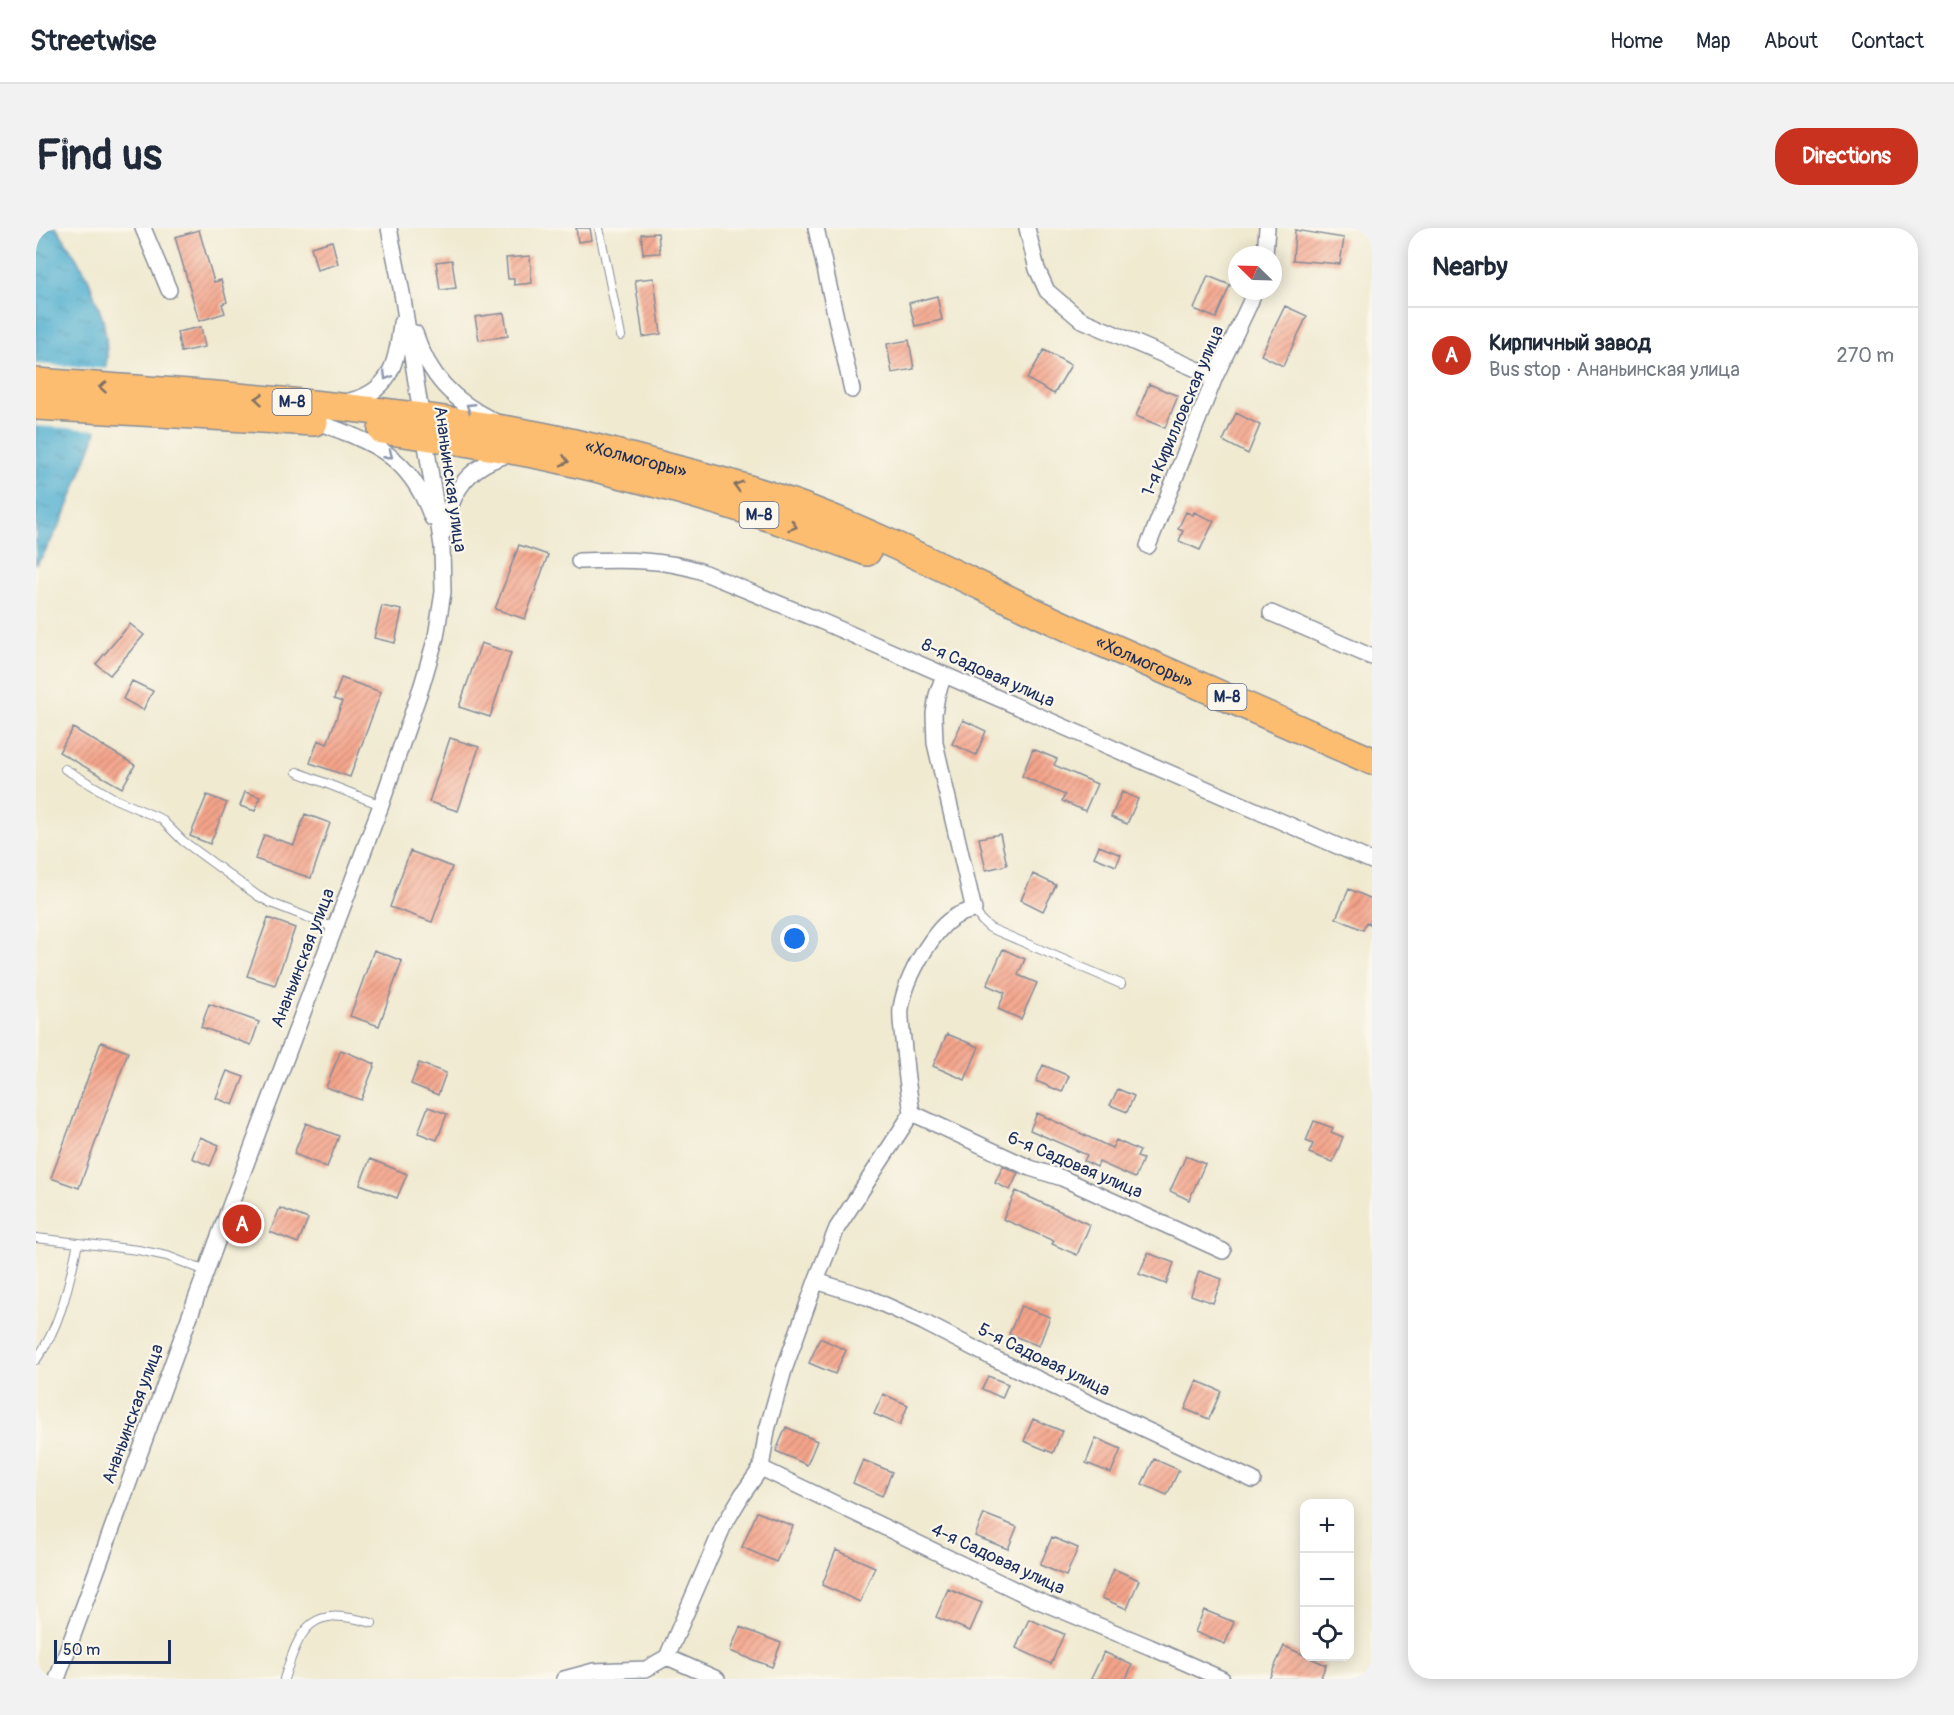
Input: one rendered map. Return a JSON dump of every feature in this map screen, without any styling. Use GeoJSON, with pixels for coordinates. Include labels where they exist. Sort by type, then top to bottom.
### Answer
{"type":"FeatureCollection","features":[{"type":"Feature","properties":{"kind":"highway","name":"М-8"},"geometry":{"type":"LineString","coordinates":[[36,382],[161,402]]}},
{"type":"Feature","properties":{"kind":"highway","name":"«Холмогоры»"},"geometry":{"type":"LineString","coordinates":[[161,402],[323,413],[523,442],[798,527],[1081,633],[1372,761]]}},
{"type":"Feature","properties":{"kind":"highway","name":"М-8"},"geometry":{"type":"LineString","coordinates":[[36,406],[161,402]]}},
{"type":"Feature","properties":{"kind":"street"},"geometry":{"type":"LineString","coordinates":[[143,228],[169,290]]}},
{"type":"Feature","properties":{"kind":"street","name":"Ананьинская улица"},"geometry":{"type":"LineString","coordinates":[[57,1679],[206,1271],[381,805],[436,637],[443,592],[442,546],[403,299],[389,228]]}},
{"type":"Feature","properties":{"kind":"street"},"geometry":{"type":"LineString","coordinates":[[816,228],[852,390]]}},
{"type":"Feature","properties":{"kind":"street"},"geometry":{"type":"LineString","coordinates":[[1027,228],[1036,269],[1047,291],[1080,319],[1215,377]]}},
{"type":"Feature","properties":{"kind":"street"},"geometry":{"type":"LineString","coordinates":[[1266,246],[1267,228]]}},
{"type":"Feature","properties":{"kind":"street"},"geometry":{"type":"LineString","coordinates":[[323,413],[360,398],[380,387],[386,380],[399,348],[403,299]]}},
{"type":"Feature","properties":{"kind":"street"},"geometry":{"type":"LineString","coordinates":[[403,299],[424,357],[437,378],[470,408],[497,422],[523,442],[507,456],[484,464],[463,482],[450,503],[442,546]]}},
{"type":"Feature","properties":{"kind":"street","name":"1-я Кирилловская улица"},"geometry":{"type":"LineString","coordinates":[[1148,546],[1215,377],[1251,300]]}},
{"type":"Feature","properties":{"kind":"street"},"geometry":{"type":"LineString","coordinates":[[323,413],[401,465],[418,485],[442,546]]}},
{"type":"Feature","properties":{"kind":"street","name":"8-я Садовая улица"},"geometry":{"type":"LineString","coordinates":[[579,561],[659,561],[680,564],[700,571],[824,621],[1372,861]]}},
{"type":"Feature","properties":{"kind":"street"},"geometry":{"type":"LineString","coordinates":[[1271,613],[1372,657]]}},
{"type":"Feature","properties":{"kind":"street"},"geometry":{"type":"LineString","coordinates":[[564,1679],[594,1671],[646,1669],[668,1658],[723,1527],[761,1468],[774,1403],[816,1281],[837,1228],[912,1113],[906,1076],[901,1009],[906,987],[919,959],[934,937],[961,912],[974,910],[935,743],[934,714],[937,695],[944,675]]}},
{"type":"Feature","properties":{"kind":"street","name":"6-я Садовая улица"},"geometry":{"type":"LineString","coordinates":[[912,1113],[1030,1168],[1062,1178],[1223,1251]]}},
{"type":"Feature","properties":{"kind":"street","name":"5-я Садовая улица"},"geometry":{"type":"LineString","coordinates":[[816,1281],[867,1297],[923,1322],[993,1358],[1253,1480]]}},
{"type":"Feature","properties":{"kind":"street","name":"4-я Садовая улица"},"geometry":{"type":"LineString","coordinates":[[761,1468],[1032,1598],[1222,1679]]}},
{"type":"Feature","properties":{"kind":"street"},"geometry":{"type":"LineString","coordinates":[[668,1658],[717,1679]]}},
{"type":"Feature","properties":{"kind":"lane"},"geometry":{"type":"LineString","coordinates":[[599,228],[621,336]]}},
{"type":"Feature","properties":{"kind":"lane"},"geometry":{"type":"LineString","coordinates":[[65,769],[115,799],[161,819],[183,841],[258,896],[335,928]]}},
{"type":"Feature","properties":{"kind":"lane"},"geometry":{"type":"LineString","coordinates":[[297,772],[381,805]]}},
{"type":"Feature","properties":{"kind":"lane"},"geometry":{"type":"LineString","coordinates":[[974,910],[990,928],[1121,984]]}},
{"type":"Feature","properties":{"kind":"lane"},"geometry":{"type":"LineString","coordinates":[[36,1238],[168,1256],[206,1271]]}},
{"type":"Feature","properties":{"kind":"lane"},"geometry":{"type":"LineString","coordinates":[[36,1360],[59,1317],[78,1243]]}},
{"type":"Feature","properties":{"kind":"lane"},"geometry":{"type":"LineString","coordinates":[[284,1679],[295,1644],[308,1625],[326,1617],[349,1616],[372,1623]]}},
{"type":"Feature","properties":{"kind":"water"},"geometry":{"type":"Polygon","coordinates":[[[36,228],[57,228],[87,275],[103,320],[107,356],[103,397],[94,439],[64,517],[36,564],[36,228]]]}},
{"type":"Feature","properties":{"kind":"pier"},"geometry":{"type":"Polygon","coordinates":[[[36,364],[109,369],[99,430],[36,426],[36,364]]]}},
{"type":"Feature","properties":{"kind":"building"},"geometry":{"type":"Polygon","coordinates":[[[576,228],[590,228],[592,240],[578,242],[576,228]]]}},
{"type":"Feature","properties":{"kind":"building"},"geometry":{"type":"Polygon","coordinates":[[[199,230],[214,282],[221,280],[227,302],[222,304],[225,313],[199,321],[175,237],[199,230]]]}},
{"type":"Feature","properties":{"kind":"building"},"geometry":{"type":"Polygon","coordinates":[[[1295,230],[1344,238],[1340,264],[1293,260],[1295,230]]]}},
{"type":"Feature","properties":{"kind":"building"},"geometry":{"type":"Polygon","coordinates":[[[658,233],[660,253],[643,254],[641,234],[658,233]]]}},
{"type":"Feature","properties":{"kind":"building"},"geometry":{"type":"Polygon","coordinates":[[[332,241],[338,264],[317,270],[311,247],[332,241]]]}},
{"type":"Feature","properties":{"kind":"building"},"geometry":{"type":"Polygon","coordinates":[[[530,256],[532,283],[514,285],[514,279],[508,279],[506,258],[530,256]]]}},
{"type":"Feature","properties":{"kind":"building"},"geometry":{"type":"Polygon","coordinates":[[[452,260],[456,288],[440,290],[436,262],[452,260]]]}},
{"type":"Feature","properties":{"kind":"building"},"geometry":{"type":"Polygon","coordinates":[[[1208,276],[1228,284],[1228,290],[1216,318],[1194,309],[1208,276]]]}},
{"type":"Feature","properties":{"kind":"building"},"geometry":{"type":"Polygon","coordinates":[[[654,278],[661,334],[643,337],[635,280],[654,278]]]}},
{"type":"Feature","properties":{"kind":"building"},"geometry":{"type":"Polygon","coordinates":[[[937,296],[942,320],[915,326],[909,303],[937,296]]]}},
{"type":"Feature","properties":{"kind":"building"},"geometry":{"type":"Polygon","coordinates":[[[1285,306],[1307,316],[1283,366],[1261,355],[1285,306]]]}},
{"type":"Feature","properties":{"kind":"building"},"geometry":{"type":"Polygon","coordinates":[[[504,313],[508,336],[479,340],[475,317],[504,313]]]}},
{"type":"Feature","properties":{"kind":"building"},"geometry":{"type":"Polygon","coordinates":[[[201,327],[205,347],[181,352],[177,332],[201,327]]]}},
{"type":"Feature","properties":{"kind":"building"},"geometry":{"type":"Polygon","coordinates":[[[909,340],[914,369],[892,373],[887,344],[909,340]]]}},
{"type":"Feature","properties":{"kind":"building"},"geometry":{"type":"Polygon","coordinates":[[[1044,350],[1071,365],[1054,394],[1027,379],[1044,350]]]}},
{"type":"Feature","properties":{"kind":"building"},"geometry":{"type":"Polygon","coordinates":[[[1149,384],[1178,396],[1165,428],[1136,416],[1149,384]]]}},
{"type":"Feature","properties":{"kind":"building"},"geometry":{"type":"Polygon","coordinates":[[[1236,413],[1260,425],[1248,454],[1223,441],[1236,413]]]}},
{"type":"Feature","properties":{"kind":"building"},"geometry":{"type":"Polygon","coordinates":[[[1186,512],[1193,515],[1194,512],[1214,521],[1200,550],[1179,541],[1183,531],[1178,529],[1186,512]]]}},
{"type":"Feature","properties":{"kind":"building"},"geometry":{"type":"Polygon","coordinates":[[[519,545],[548,555],[525,619],[495,609],[519,545]]]}},
{"type":"Feature","properties":{"kind":"building"},"geometry":{"type":"Polygon","coordinates":[[[382,606],[402,610],[395,643],[374,638],[382,606]]]}},
{"type":"Feature","properties":{"kind":"building"},"geometry":{"type":"Polygon","coordinates":[[[130,624],[144,635],[110,675],[96,664],[130,624]]]}},
{"type":"Feature","properties":{"kind":"building"},"geometry":{"type":"Polygon","coordinates":[[[481,643],[511,653],[490,717],[459,707],[481,643]]]}},
{"type":"Feature","properties":{"kind":"building"},"geometry":{"type":"Polygon","coordinates":[[[341,678],[381,692],[350,777],[310,763],[318,740],[327,744],[342,702],[334,699],[341,678]]]}},
{"type":"Feature","properties":{"kind":"building"},"geometry":{"type":"Polygon","coordinates":[[[132,681],[153,691],[143,710],[123,699],[132,681]]]}},
{"type":"Feature","properties":{"kind":"building"},"geometry":{"type":"Polygon","coordinates":[[[963,720],[986,731],[976,755],[952,744],[963,720]]]}},
{"type":"Feature","properties":{"kind":"building"},"geometry":{"type":"Polygon","coordinates":[[[73,728],[135,765],[122,788],[59,752],[73,728]]]}},
{"type":"Feature","properties":{"kind":"building"},"geometry":{"type":"Polygon","coordinates":[[[450,738],[479,747],[458,811],[429,802],[450,738]]]}},
{"type":"Feature","properties":{"kind":"building"},"geometry":{"type":"Polygon","coordinates":[[[1033,749],[1057,759],[1054,765],[1097,784],[1085,811],[1062,801],[1065,795],[1022,776],[1033,749]]]}},
{"type":"Feature","properties":{"kind":"building"},"geometry":{"type":"Polygon","coordinates":[[[245,792],[260,797],[255,811],[240,806],[245,792]]]}},
{"type":"Feature","properties":{"kind":"building"},"geometry":{"type":"Polygon","coordinates":[[[1122,792],[1138,799],[1127,824],[1111,817],[1122,792]]]}},
{"type":"Feature","properties":{"kind":"building"},"geometry":{"type":"Polygon","coordinates":[[[207,795],[227,803],[210,844],[190,836],[207,795]]]}},
{"type":"Feature","properties":{"kind":"building"},"geometry":{"type":"Polygon","coordinates":[[[305,814],[330,823],[311,878],[255,859],[264,835],[294,845],[305,814]]]}},
{"type":"Feature","properties":{"kind":"building"},"geometry":{"type":"Polygon","coordinates":[[[1000,834],[1007,865],[986,870],[979,838],[1000,834]]]}},
{"type":"Feature","properties":{"kind":"building"},"geometry":{"type":"Polygon","coordinates":[[[1099,846],[1121,855],[1116,866],[1094,857],[1099,846]]]}},
{"type":"Feature","properties":{"kind":"building"},"geometry":{"type":"Polygon","coordinates":[[[410,851],[452,867],[432,922],[390,907],[410,851]]]}},
{"type":"Feature","properties":{"kind":"building"},"geometry":{"type":"Polygon","coordinates":[[[1033,874],[1056,885],[1043,911],[1021,900],[1033,874]]]}},
{"type":"Feature","properties":{"kind":"building"},"geometry":{"type":"Polygon","coordinates":[[[1349,889],[1372,899],[1372,925],[1366,922],[1363,930],[1336,918],[1349,889]]]}},
{"type":"Feature","properties":{"kind":"building"},"geometry":{"type":"Polygon","coordinates":[[[268,918],[295,928],[275,985],[247,976],[268,918]]]}},
{"type":"Feature","properties":{"kind":"building"},"geometry":{"type":"Polygon","coordinates":[[[1003,949],[1025,959],[1018,975],[1037,983],[1021,1019],[998,1009],[1005,993],[987,985],[1003,949]]]}},
{"type":"Feature","properties":{"kind":"building"},"geometry":{"type":"Polygon","coordinates":[[[374,950],[402,961],[379,1026],[350,1016],[374,950]]]}},
{"type":"Feature","properties":{"kind":"building"},"geometry":{"type":"Polygon","coordinates":[[[209,1004],[259,1022],[251,1045],[201,1027],[209,1004]]]}},
{"type":"Feature","properties":{"kind":"building"},"geometry":{"type":"Polygon","coordinates":[[[947,1034],[979,1047],[965,1080],[933,1066],[947,1034]]]}},
{"type":"Feature","properties":{"kind":"building"},"geometry":{"type":"Polygon","coordinates":[[[101,1042],[128,1052],[79,1188],[51,1178],[101,1042]]]}},
{"type":"Feature","properties":{"kind":"building"},"geometry":{"type":"Polygon","coordinates":[[[341,1050],[375,1064],[361,1100],[326,1087],[341,1050]]]}},
{"type":"Feature","properties":{"kind":"building"},"geometry":{"type":"Polygon","coordinates":[[[419,1063],[446,1073],[438,1095],[411,1084],[419,1063]]]}},
{"type":"Feature","properties":{"kind":"building"},"geometry":{"type":"Polygon","coordinates":[[[1043,1065],[1069,1076],[1062,1092],[1036,1081],[1043,1065]]]}},
{"type":"Feature","properties":{"kind":"building"},"geometry":{"type":"Polygon","coordinates":[[[227,1071],[244,1077],[233,1105],[216,1098],[227,1071]]]}},
{"type":"Feature","properties":{"kind":"building"},"geometry":{"type":"Polygon","coordinates":[[[1118,1089],[1134,1096],[1127,1112],[1110,1105],[1118,1089]]]}},
{"type":"Feature","properties":{"kind":"building"},"geometry":{"type":"Polygon","coordinates":[[[428,1107],[447,1114],[437,1140],[418,1133],[428,1107]]]}},
{"type":"Feature","properties":{"kind":"building"},"geometry":{"type":"Polygon","coordinates":[[[1037,1113],[1112,1148],[1116,1140],[1140,1151],[1137,1157],[1143,1159],[1135,1178],[1099,1162],[1097,1167],[1084,1161],[1087,1155],[1030,1130],[1037,1113]]]}},
{"type":"Feature","properties":{"kind":"building"},"geometry":{"type":"Polygon","coordinates":[[[1314,1121],[1333,1128],[1331,1132],[1343,1137],[1333,1162],[1309,1153],[1313,1144],[1306,1141],[1314,1121]]]}},
{"type":"Feature","properties":{"kind":"building"},"geometry":{"type":"Polygon","coordinates":[[[306,1123],[339,1136],[327,1167],[294,1154],[306,1123]]]}},
{"type":"Feature","properties":{"kind":"building"},"geometry":{"type":"Polygon","coordinates":[[[200,1137],[219,1145],[210,1166],[192,1158],[200,1137]]]}},
{"type":"Feature","properties":{"kind":"building"},"geometry":{"type":"Polygon","coordinates":[[[1186,1156],[1205,1164],[1189,1200],[1170,1191],[1186,1156]]]}},
{"type":"Feature","properties":{"kind":"building"},"geometry":{"type":"Polygon","coordinates":[[[370,1159],[407,1174],[397,1198],[360,1184],[370,1159]]]}},
{"type":"Feature","properties":{"kind":"building"},"geometry":{"type":"Polygon","coordinates":[[[1003,1166],[1018,1173],[1010,1190],[995,1183],[1003,1166]]]}},
{"type":"Feature","properties":{"kind":"building"},"geometry":{"type":"Polygon","coordinates":[[[1016,1191],[1090,1225],[1077,1255],[1052,1244],[1054,1241],[1003,1219],[1016,1191]]]}},
{"type":"Feature","properties":{"kind":"building"},"geometry":{"type":"Polygon","coordinates":[[[280,1208],[308,1219],[298,1243],[270,1232],[280,1208]]]}},
{"type":"Feature","properties":{"kind":"building"},"geometry":{"type":"Polygon","coordinates":[[[1148,1253],[1174,1263],[1166,1284],[1139,1274],[1148,1253]]]}},
{"type":"Feature","properties":{"kind":"building"},"geometry":{"type":"Polygon","coordinates":[[[1199,1271],[1222,1279],[1213,1303],[1191,1295],[1199,1271]]]}},
{"type":"Feature","properties":{"kind":"building"},"geometry":{"type":"Polygon","coordinates":[[[1021,1306],[1050,1317],[1039,1346],[1009,1334],[1021,1306]]]}},
{"type":"Feature","properties":{"kind":"building"},"geometry":{"type":"Polygon","coordinates":[[[820,1338],[846,1350],[835,1374],[809,1363],[820,1338]]]}},
{"type":"Feature","properties":{"kind":"building"},"geometry":{"type":"Polygon","coordinates":[[[988,1376],[1008,1384],[1002,1398],[982,1389],[988,1376]]]}},
{"type":"Feature","properties":{"kind":"building"},"geometry":{"type":"Polygon","coordinates":[[[1197,1381],[1221,1391],[1209,1419],[1185,1409],[1197,1381]]]}},
{"type":"Feature","properties":{"kind":"building"},"geometry":{"type":"Polygon","coordinates":[[[883,1394],[908,1405],[900,1425],[874,1414],[883,1394]]]}},
{"type":"Feature","properties":{"kind":"building"},"geometry":{"type":"Polygon","coordinates":[[[1033,1419],[1062,1431],[1053,1453],[1024,1441],[1033,1419]]]}},
{"type":"Feature","properties":{"kind":"building"},"geometry":{"type":"Polygon","coordinates":[[[786,1427],[817,1441],[807,1465],[776,1451],[786,1427]]]}},
{"type":"Feature","properties":{"kind":"building"},"geometry":{"type":"Polygon","coordinates":[[[1096,1438],[1121,1449],[1111,1473],[1086,1463],[1096,1438]]]}},
{"type":"Feature","properties":{"kind":"building"},"geometry":{"type":"Polygon","coordinates":[[[1154,1459],[1179,1470],[1167,1495],[1142,1484],[1154,1459]]]}},
{"type":"Feature","properties":{"kind":"building"},"geometry":{"type":"Polygon","coordinates":[[[863,1460],[892,1472],[882,1496],[853,1483],[863,1460]]]}},
{"type":"Feature","properties":{"kind":"building"},"geometry":{"type":"Polygon","coordinates":[[[757,1512],[793,1526],[776,1562],[742,1547],[757,1512]]]}},
{"type":"Feature","properties":{"kind":"building"},"geometry":{"type":"Polygon","coordinates":[[[984,1514],[1017,1527],[1008,1549],[975,1536],[984,1514]]]}},
{"type":"Feature","properties":{"kind":"building"},"geometry":{"type":"Polygon","coordinates":[[[1052,1537],[1078,1548],[1066,1576],[1040,1565],[1052,1537]]]}},
{"type":"Feature","properties":{"kind":"building"},"geometry":{"type":"Polygon","coordinates":[[[836,1550],[875,1567],[860,1602],[822,1585],[836,1550]]]}},
{"type":"Feature","properties":{"kind":"building"},"geometry":{"type":"Polygon","coordinates":[[[1114,1569],[1139,1580],[1127,1609],[1102,1598],[1114,1569]]]}},
{"type":"Feature","properties":{"kind":"building"},"geometry":{"type":"Polygon","coordinates":[[[948,1589],[982,1603],[970,1631],[936,1617],[948,1589]]]}},
{"type":"Feature","properties":{"kind":"building"},"geometry":{"type":"Polygon","coordinates":[[[1204,1610],[1234,1622],[1225,1644],[1195,1632],[1204,1610]]]}},
{"type":"Feature","properties":{"kind":"building"},"geometry":{"type":"Polygon","coordinates":[[[1029,1619],[1064,1634],[1051,1664],[1016,1648],[1029,1619]]]}},
{"type":"Feature","properties":{"kind":"building"},"geometry":{"type":"Polygon","coordinates":[[[740,1627],[781,1643],[772,1667],[730,1651],[740,1627]]]}},
{"type":"Feature","properties":{"kind":"building"},"geometry":{"type":"Polygon","coordinates":[[[1284,1646],[1300,1653],[1300,1661],[1317,1661],[1326,1665],[1320,1679],[1269,1679],[1284,1646]]]}},
{"type":"Feature","properties":{"kind":"building"},"geometry":{"type":"Polygon","coordinates":[[[1104,1652],[1132,1665],[1126,1679],[1091,1679],[1104,1652]]]}},
{"type":"Feature","properties":{"kind":"place","name":"Кирпичный завод"},"geometry":{"type":"Point","coordinates":[242,1224]}}]}
